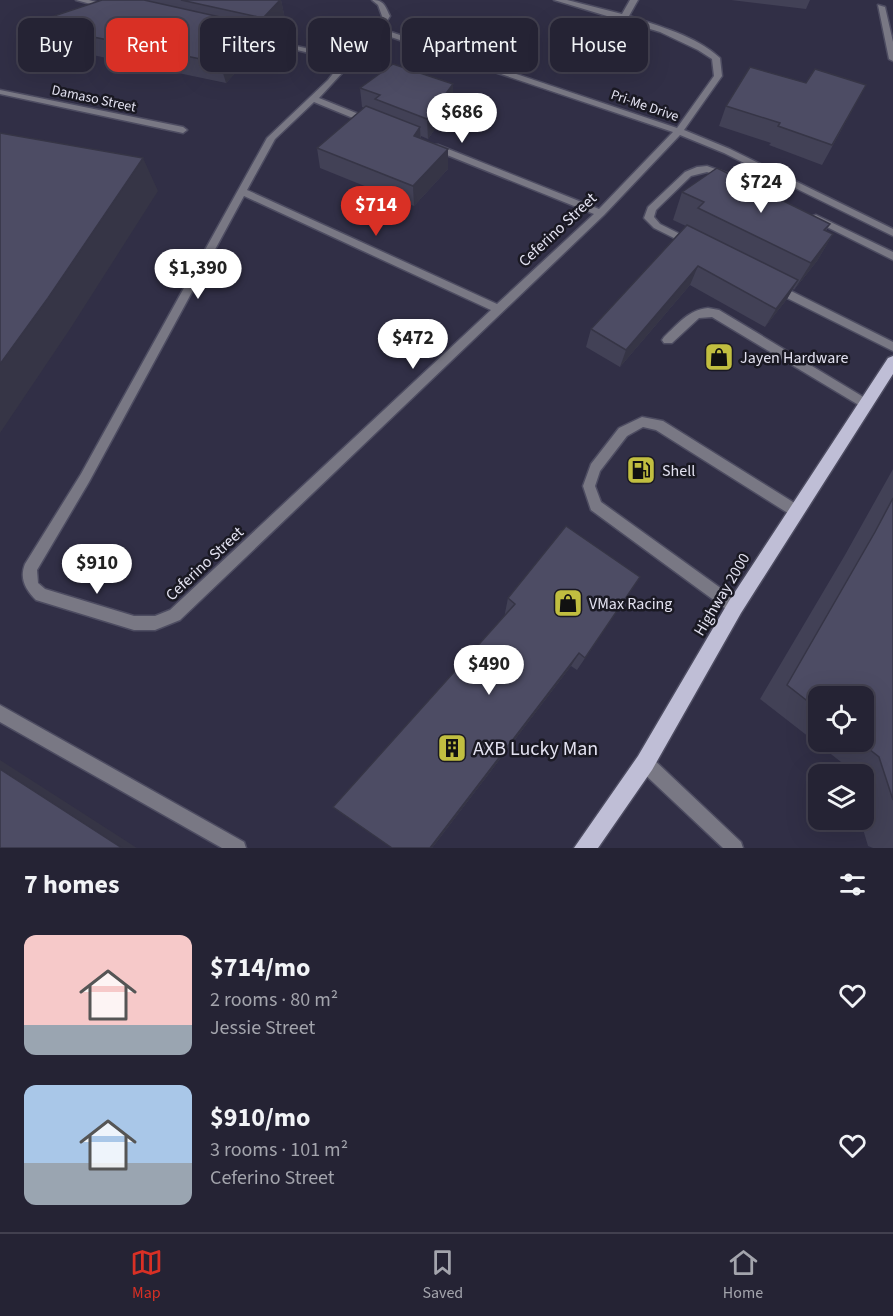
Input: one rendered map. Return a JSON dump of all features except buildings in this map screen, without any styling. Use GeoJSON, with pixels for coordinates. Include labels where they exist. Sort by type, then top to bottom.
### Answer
{"type":"FeatureCollection","features":[{"type":"Feature","properties":{"kind":"main road","name":"Highway 2000"},"geometry":{"type":"LineString","coordinates":[[585,848],[645,763],[735,607],[893,362]]}},
{"type":"Feature","properties":{"kind":"street"},"geometry":{"type":"LineString","coordinates":[[80,0],[115,8]]}},
{"type":"Feature","properties":{"kind":"street"},"geometry":{"type":"LineString","coordinates":[[376,0],[381,4],[385,18]]}},
{"type":"Feature","properties":{"kind":"street"},"geometry":{"type":"LineString","coordinates":[[558,0],[624,18],[634,0]]}},
{"type":"Feature","properties":{"kind":"street"},"geometry":{"type":"LineString","coordinates":[[881,7],[893,58]]}},
{"type":"Feature","properties":{"kind":"street","name":"Ceferino Street"},"geometry":{"type":"LineString","coordinates":[[339,72],[314,99],[271,138],[241,190],[85,478],[30,569],[31,586],[41,595],[134,623],[155,624],[175,615],[601,213],[679,131],[718,76],[716,58],[700,45],[648,27]]}},
{"type":"Feature","properties":{"kind":"street","name":"Pri-Me Drive"},"geometry":{"type":"LineString","coordinates":[[390,34],[679,131],[727,151],[893,233]]}},
{"type":"Feature","properties":{"kind":"street","name":"Damaso Street"},"geometry":{"type":"LineString","coordinates":[[0,92],[183,130]]}},
{"type":"Feature","properties":{"kind":"street"},"geometry":{"type":"LineString","coordinates":[[314,99],[380,126]]}},
{"type":"Feature","properties":{"kind":"street"},"geometry":{"type":"LineString","coordinates":[[424,143],[601,213]]}},
{"type":"Feature","properties":{"kind":"street"},"geometry":{"type":"LineString","coordinates":[[698,247],[657,226],[649,218],[651,209],[688,174],[697,170],[718,171],[739,181]]}},
{"type":"Feature","properties":{"kind":"street"},"geometry":{"type":"LineString","coordinates":[[241,190],[498,309]]}},
{"type":"Feature","properties":{"kind":"street"},"geometry":{"type":"LineString","coordinates":[[801,211],[893,256]]}},
{"type":"Feature","properties":{"kind":"street"},"geometry":{"type":"LineString","coordinates":[[770,284],[893,347]]}},
{"type":"Feature","properties":{"kind":"street"},"geometry":{"type":"LineString","coordinates":[[668,340],[699,311],[706,310],[715,313],[866,404]]}},
{"type":"Feature","properties":{"kind":"street"},"geometry":{"type":"LineString","coordinates":[[735,607],[596,506],[589,486],[595,468],[623,432],[642,422],[659,424],[796,511]]}},
{"type":"Feature","properties":{"kind":"street"},"geometry":{"type":"LineString","coordinates":[[0,713],[238,848]]}},
{"type":"Feature","properties":{"kind":"street"},"geometry":{"type":"LineString","coordinates":[[645,763],[735,848]]}},
{"type":"Feature","properties":{"kind":"place","name":"Jayen Hardware"},"geometry":{"type":"Point","coordinates":[719,357]}},
{"type":"Feature","properties":{"kind":"place","name":"Shell"},"geometry":{"type":"Point","coordinates":[641,470]}},
{"type":"Feature","properties":{"kind":"place","name":"VMax Racing"},"geometry":{"type":"Point","coordinates":[568,603]}},
{"type":"Feature","properties":{"kind":"place","name":"AXB Lucky Man"},"geometry":{"type":"Point","coordinates":[452,748]}}]}
